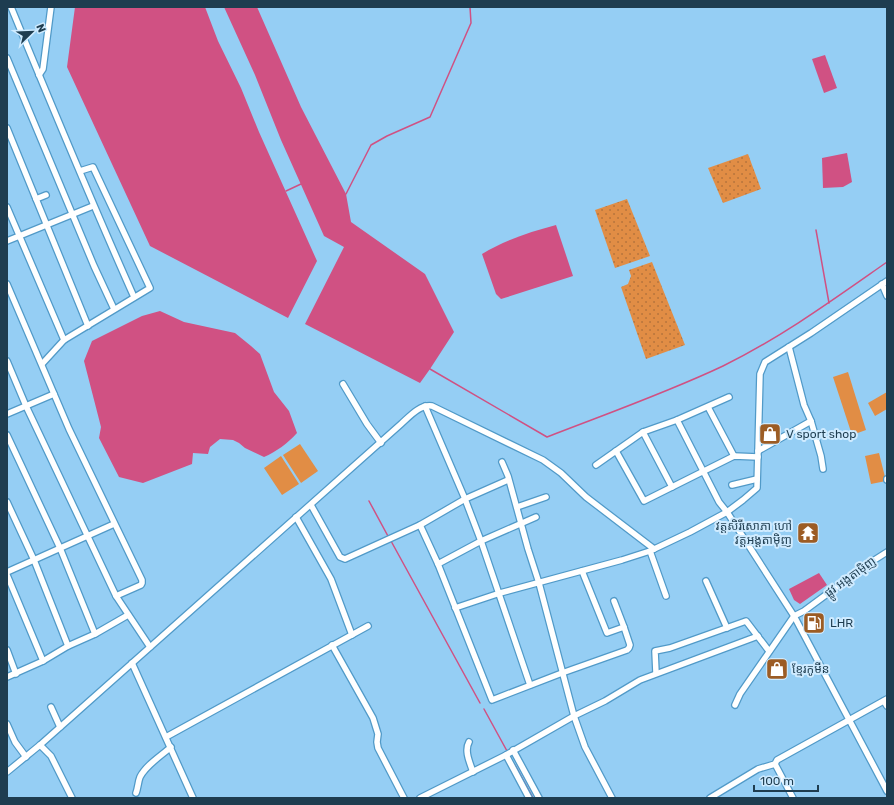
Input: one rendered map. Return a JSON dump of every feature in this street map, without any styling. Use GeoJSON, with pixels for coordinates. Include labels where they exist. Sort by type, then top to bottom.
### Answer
{"type":"FeatureCollection","features":[{"type":"Feature","properties":{"kind":"street"},"geometry":{"type":"LineString","coordinates":[[7,11],[11,7],[80,171],[93,206],[134,297]]}},
{"type":"Feature","properties":{"kind":"street"},"geometry":{"type":"LineString","coordinates":[[39,75],[43,69],[51,7]]}},
{"type":"Feature","properties":{"kind":"street"},"geometry":{"type":"LineString","coordinates":[[7,58],[114,310]]}},
{"type":"Feature","properties":{"kind":"street"},"geometry":{"type":"LineString","coordinates":[[7,128],[88,326]]}},
{"type":"Feature","properties":{"kind":"street"},"geometry":{"type":"LineString","coordinates":[[42,364],[64,340],[149,289],[150,286],[93,167],[80,171]]}},
{"type":"Feature","properties":{"kind":"street"},"geometry":{"type":"LineString","coordinates":[[36,199],[46,194]]}},
{"type":"Feature","properties":{"kind":"street"},"geometry":{"type":"LineString","coordinates":[[7,241],[93,206]]}},
{"type":"Feature","properties":{"kind":"street"},"geometry":{"type":"LineString","coordinates":[[7,207],[64,340]]}},
{"type":"Feature","properties":{"kind":"street"},"geometry":{"type":"LineString","coordinates":[[455,608],[500,593],[652,550],[727,512],[757,488],[760,374],[764,362],[885,283],[887,296]]}},
{"type":"Feature","properties":{"kind":"street"},"geometry":{"type":"LineString","coordinates":[[7,284],[10,297],[42,364],[69,429],[142,580],[142,583],[116,596]]}},
{"type":"Feature","properties":{"kind":"street"},"geometry":{"type":"LineString","coordinates":[[789,347],[804,406],[811,421],[822,456],[824,469]]}},
{"type":"Feature","properties":{"kind":"street"},"geometry":{"type":"LineString","coordinates":[[7,361],[26,406],[116,596],[150,647]]}},
{"type":"Feature","properties":{"kind":"street"},"geometry":{"type":"LineString","coordinates":[[343,384],[367,424],[381,442]]}},
{"type":"Feature","properties":{"kind":"street"},"geometry":{"type":"LineString","coordinates":[[7,414],[54,394]]}},
{"type":"Feature","properties":{"kind":"street"},"geometry":{"type":"LineString","coordinates":[[596,465],[644,432],[677,420],[729,397]]}},
{"type":"Feature","properties":{"kind":"street"},"geometry":{"type":"LineString","coordinates":[[425,406],[465,499],[481,541],[500,593],[530,685]]}},
{"type":"Feature","properties":{"kind":"street"},"geometry":{"type":"LineString","coordinates":[[7,772],[40,745],[407,419],[425,406],[432,406],[543,460],[561,473],[586,496],[652,550],[666,596]]}},
{"type":"Feature","properties":{"kind":"street"},"geometry":{"type":"LineString","coordinates":[[708,407],[734,456]]}},
{"type":"Feature","properties":{"kind":"street"},"geometry":{"type":"LineString","coordinates":[[677,420],[719,502],[794,616],[887,791]]}},
{"type":"Feature","properties":{"kind":"street"},"geometry":{"type":"LineString","coordinates":[[758,451],[811,421]]}},
{"type":"Feature","properties":{"kind":"street"},"geometry":{"type":"LineString","coordinates":[[644,432],[672,487]]}},
{"type":"Feature","properties":{"kind":"street"},"geometry":{"type":"LineString","coordinates":[[7,435],[60,548],[95,634]]}},
{"type":"Feature","properties":{"kind":"street"},"geometry":{"type":"LineString","coordinates":[[616,451],[644,501],[734,456],[758,457]]}},
{"type":"Feature","properties":{"kind":"street"},"geometry":{"type":"LineString","coordinates":[[502,462],[508,476],[539,583],[574,716],[585,747],[612,798]]}},
{"type":"Feature","properties":{"kind":"street"},"geometry":{"type":"LineString","coordinates":[[732,484],[758,479]]}},
{"type":"Feature","properties":{"kind":"street"},"geometry":{"type":"LineString","coordinates":[[311,505],[342,558],[345,559],[420,525],[465,499],[508,480]]}},
{"type":"Feature","properties":{"kind":"street"},"geometry":{"type":"LineString","coordinates":[[517,507],[546,497]]}},
{"type":"Feature","properties":{"kind":"street"},"geometry":{"type":"LineString","coordinates":[[7,502],[34,560],[68,646]]}},
{"type":"Feature","properties":{"kind":"street"},"geometry":{"type":"LineString","coordinates":[[296,517],[331,579],[352,635]]}},
{"type":"Feature","properties":{"kind":"street"},"geometry":{"type":"LineString","coordinates":[[438,564],[481,541],[536,517]]}},
{"type":"Feature","properties":{"kind":"street"},"geometry":{"type":"LineString","coordinates":[[7,572],[114,524]]}},
{"type":"Feature","properties":{"kind":"street"},"geometry":{"type":"LineString","coordinates":[[420,525],[438,564],[492,700],[629,648],[630,645],[614,601]]}},
{"type":"Feature","properties":{"kind":"street","name":"ផ្លូវ អង្តតាម៉ិញ"},"geometry":{"type":"LineString","coordinates":[[794,616],[804,611],[865,566],[887,552]]}},
{"type":"Feature","properties":{"kind":"street"},"geometry":{"type":"LineString","coordinates":[[582,571],[607,632],[609,633],[624,627]]}},
{"type":"Feature","properties":{"kind":"street"},"geometry":{"type":"LineString","coordinates":[[7,575],[43,661]]}},
{"type":"Feature","properties":{"kind":"street"},"geometry":{"type":"LineString","coordinates":[[706,581],[727,628]]}},
{"type":"Feature","properties":{"kind":"street"},"geometry":{"type":"LineString","coordinates":[[7,677],[43,661],[68,646],[95,634],[128,615]]}},
{"type":"Feature","properties":{"kind":"street"},"geometry":{"type":"LineString","coordinates":[[735,705],[740,694],[794,616]]}},
{"type":"Feature","properties":{"kind":"street"},"geometry":{"type":"LineString","coordinates":[[656,674],[655,651],[670,648],[746,621],[769,651]]}},
{"type":"Feature","properties":{"kind":"street"},"geometry":{"type":"LineString","coordinates":[[166,737],[368,626]]}},
{"type":"Feature","properties":{"kind":"street"},"geometry":{"type":"LineString","coordinates":[[420,798],[473,772],[574,716],[605,701],[640,680],[758,636]]}},
{"type":"Feature","properties":{"kind":"street"},"geometry":{"type":"LineString","coordinates":[[332,645],[373,718],[378,734],[378,748],[404,798]]}},
{"type":"Feature","properties":{"kind":"street"},"geometry":{"type":"LineString","coordinates":[[7,650],[16,674]]}},
{"type":"Feature","properties":{"kind":"street"},"geometry":{"type":"LineString","coordinates":[[132,663],[193,798]]}},
{"type":"Feature","properties":{"kind":"street"},"geometry":{"type":"LineString","coordinates":[[710,798],[758,769],[775,764],[777,760],[849,720],[886,702]]}},
{"type":"Feature","properties":{"kind":"street"},"geometry":{"type":"LineString","coordinates":[[52,707],[60,727]]}},
{"type":"Feature","properties":{"kind":"street"},"geometry":{"type":"LineString","coordinates":[[7,724],[15,742],[26,757]]}},
{"type":"Feature","properties":{"kind":"street"},"geometry":{"type":"LineString","coordinates":[[469,742],[467,745],[467,750],[473,772]]}},
{"type":"Feature","properties":{"kind":"street"},"geometry":{"type":"LineString","coordinates":[[40,745],[50,756],[72,798]]}},
{"type":"Feature","properties":{"kind":"street"},"geometry":{"type":"LineString","coordinates":[[136,793],[140,778],[146,768],[171,747]]}},
{"type":"Feature","properties":{"kind":"street"},"geometry":{"type":"LineString","coordinates":[[509,752],[529,798]]}},
{"type":"Feature","properties":{"kind":"street"},"geometry":{"type":"LineString","coordinates":[[509,752],[539,798]]}},
{"type":"Feature","properties":{"kind":"street"},"geometry":{"type":"LineString","coordinates":[[775,764],[793,798]]}},
{"type":"Feature","properties":{"kind":"shaded area"},"geometry":{"type":"Polygon","coordinates":[[[75,7],[205,7],[218,41],[241,88],[259,132],[317,261],[288,318],[150,246],[67,67],[75,7]]]}},
{"type":"Feature","properties":{"kind":"shaded area"},"geometry":{"type":"Polygon","coordinates":[[[224,7],[257,7],[301,107],[346,194],[351,222],[425,274],[454,332],[420,383],[305,324],[344,247],[324,236],[224,7]]]}},
{"type":"Feature","properties":{"kind":"shaded area"},"geometry":{"type":"Polygon","coordinates":[[[825,55],[837,88],[824,93],[812,59],[825,55]]]}},
{"type":"Feature","properties":{"kind":"shaded area"},"geometry":{"type":"Polygon","coordinates":[[[847,153],[852,182],[843,187],[823,188],[822,158],[847,153]]]}},
{"type":"Feature","properties":{"kind":"shaded area"},"geometry":{"type":"Polygon","coordinates":[[[748,154],[761,189],[723,203],[708,168],[748,154]]]}},
{"type":"Feature","properties":{"kind":"shaded area"},"geometry":{"type":"Polygon","coordinates":[[[627,199],[650,256],[615,268],[595,210],[627,199]]]}},
{"type":"Feature","properties":{"kind":"shaded area"},"geometry":{"type":"Polygon","coordinates":[[[556,225],[573,276],[501,299],[496,294],[482,254],[518,237],[556,225]]]}},
{"type":"Feature","properties":{"kind":"shaded area"},"geometry":{"type":"Polygon","coordinates":[[[652,262],[685,345],[646,359],[621,287],[628,284],[631,276],[629,270],[652,262]]]}},
{"type":"Feature","properties":{"kind":"shaded area"},"geometry":{"type":"Polygon","coordinates":[[[160,311],[184,322],[235,333],[260,354],[274,392],[289,411],[297,433],[282,447],[264,457],[245,448],[233,440],[220,439],[210,447],[208,454],[193,453],[192,464],[143,483],[119,477],[99,438],[101,427],[84,361],[92,341],[142,316],[160,311]]]}},
{"type":"Feature","properties":{"kind":"shaded area"},"geometry":{"type":"Polygon","coordinates":[[[848,372],[866,430],[852,435],[833,377],[848,372]]]}},
{"type":"Feature","properties":{"kind":"shaded area"},"geometry":{"type":"Polygon","coordinates":[[[887,392],[887,409],[875,416],[868,403],[887,392]]]}},
{"type":"Feature","properties":{"kind":"shaded area"},"geometry":{"type":"Polygon","coordinates":[[[300,444],[318,471],[301,483],[283,455],[300,444]]]}},
{"type":"Feature","properties":{"kind":"shaded area"},"geometry":{"type":"Polygon","coordinates":[[[879,453],[886,481],[871,484],[865,456],[879,453]]]}},
{"type":"Feature","properties":{"kind":"shaded area"},"geometry":{"type":"Polygon","coordinates":[[[281,456],[299,484],[282,495],[264,468],[281,456]]]}},
{"type":"Feature","properties":{"kind":"shaded area"},"geometry":{"type":"Polygon","coordinates":[[[819,573],[827,585],[800,604],[794,600],[789,589],[819,573]]]}},
{"type":"Feature","properties":{"kind":"waterway"},"geometry":{"type":"LineString","coordinates":[[346,194],[371,145],[387,136],[430,117],[471,23],[470,7]]}},
{"type":"Feature","properties":{"kind":"waterway"},"geometry":{"type":"LineString","coordinates":[[286,191],[301,184]]}},
{"type":"Feature","properties":{"kind":"waterway"},"geometry":{"type":"LineString","coordinates":[[816,230],[829,303]]}},
{"type":"Feature","properties":{"kind":"waterway"},"geometry":{"type":"LineString","coordinates":[[430,369],[547,437],[658,394],[745,355],[827,304],[887,262]]}},
{"type":"Feature","properties":{"kind":"waterway"},"geometry":{"type":"LineString","coordinates":[[369,501],[389,538]]}},
{"type":"Feature","properties":{"kind":"waterway"},"geometry":{"type":"LineString","coordinates":[[391,541],[480,703]]}},
{"type":"Feature","properties":{"kind":"waterway"},"geometry":{"type":"LineString","coordinates":[[484,709],[507,751]]}},
{"type":"Feature","properties":{"kind":"waterway"},"geometry":{"type":"LineString","coordinates":[[515,765],[533,798]]}},
{"type":"Feature","properties":{"kind":"place","name":"V sport shop"},"geometry":{"type":"Point","coordinates":[770,434]}},
{"type":"Feature","properties":{"kind":"place","name":"វត្តសិរីសោភា ហៅ វត្តអង្តតាម៉ិញ"},"geometry":{"type":"Point","coordinates":[808,533]}},
{"type":"Feature","properties":{"kind":"place","name":"LHR"},"geometry":{"type":"Point","coordinates":[814,623]}},
{"type":"Feature","properties":{"kind":"place","name":"ខ្មែរកូមីន"},"geometry":{"type":"Point","coordinates":[777,669]}}]}
